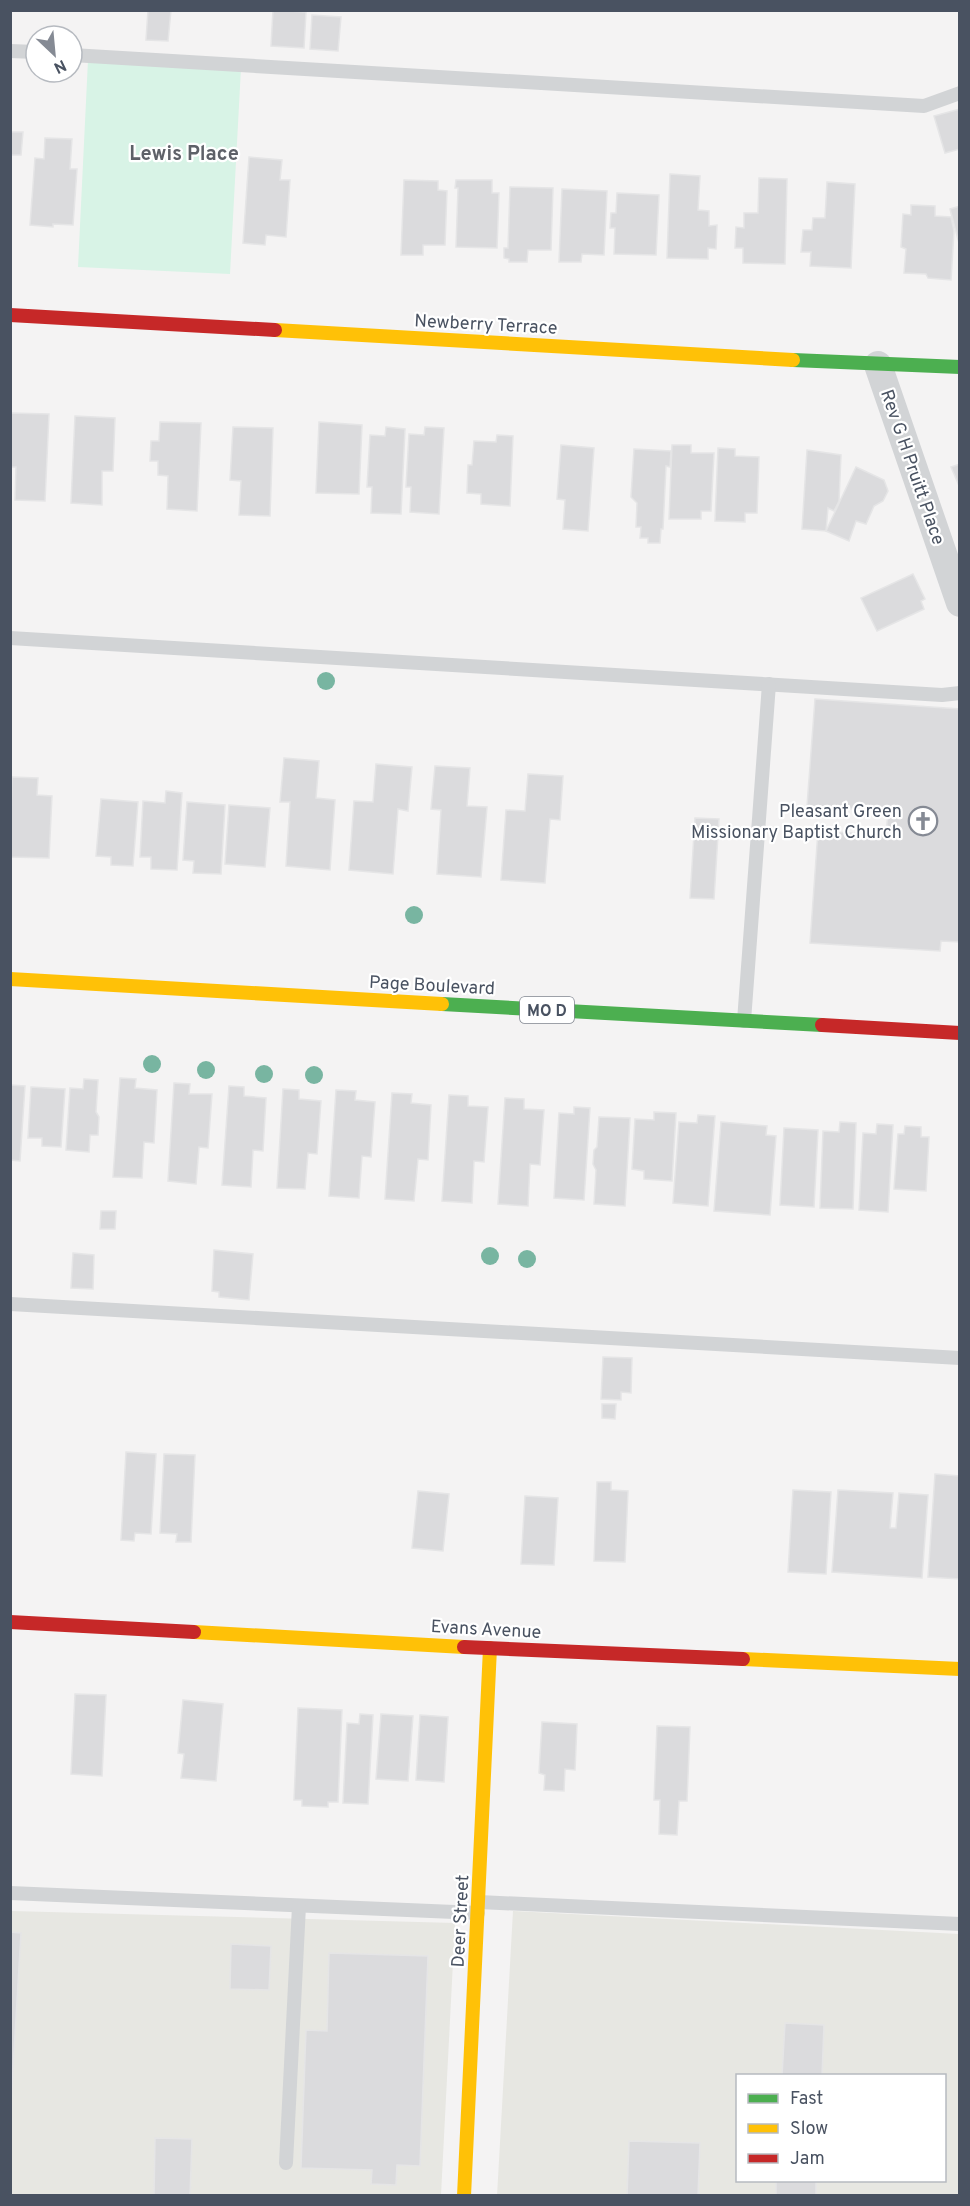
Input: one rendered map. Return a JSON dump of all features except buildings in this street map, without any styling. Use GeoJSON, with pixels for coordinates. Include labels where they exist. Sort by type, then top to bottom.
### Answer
{"type":"FeatureCollection","features":[{"type":"Feature","properties":{"kind":"street","name":"Newberry Terrace"},"geometry":{"type":"LineString","coordinates":[[10,315],[878,365],[960,367]]}},
{"type":"Feature","properties":{"kind":"street","name":"Rev G H Pruitt Place"},"geometry":{"type":"LineString","coordinates":[[878,365],[960,603]]}},
{"type":"Feature","properties":{"kind":"street","name":"Page Boulevard"},"geometry":{"type":"LineString","coordinates":[[10,979],[960,1033]]}},
{"type":"Feature","properties":{"kind":"street","name":"Evans Avenue"},"geometry":{"type":"LineString","coordinates":[[10,1622],[960,1670]]}},
{"type":"Feature","properties":{"kind":"street","name":"Deer Street"},"geometry":{"type":"LineString","coordinates":[[464,2196],[490,1648]]}},
{"type":"Feature","properties":{"kind":"lane"},"geometry":{"type":"LineString","coordinates":[[84,56],[924,106],[960,93]]}},
{"type":"Feature","properties":{"kind":"lane"},"geometry":{"type":"LineString","coordinates":[[10,638],[942,695],[960,693]]}},
{"type":"Feature","properties":{"kind":"lane"},"geometry":{"type":"LineString","coordinates":[[744,1021],[769,684]]}},
{"type":"Feature","properties":{"kind":"lane"},"geometry":{"type":"LineString","coordinates":[[10,1304],[960,1358]]}},
{"type":"Feature","properties":{"kind":"lane"},"geometry":{"type":"LineString","coordinates":[[10,1893],[299,1906],[479,1908],[960,1924]]}},
{"type":"Feature","properties":{"kind":"lane"},"geometry":{"type":"LineString","coordinates":[[286,2163],[299,1906]]}},
{"type":"Feature","properties":{"kind":"shaded area"},"geometry":{"type":"Polygon","coordinates":[[[11,1911],[455,1923],[441,2195],[11,2196],[11,1911]]]}},
{"type":"Feature","properties":{"kind":"shaded area"},"geometry":{"type":"Polygon","coordinates":[[[513,1911],[959,1934],[959,2195],[497,2196],[513,1911]]]}},
{"type":"Feature","properties":{"kind":"green space"},"geometry":{"type":"Polygon","coordinates":[[[88,60],[241,68],[230,274],[78,267],[88,60]]]}},
{"type":"Feature","properties":{"kind":"traffic: fast"},"geometry":{"type":"LineString","coordinates":[[793,360],[960,367]]}},
{"type":"Feature","properties":{"kind":"traffic: fast"},"geometry":{"type":"LineString","coordinates":[[442,1004],[822,1025]]}},
{"type":"Feature","properties":{"kind":"traffic: slow"},"geometry":{"type":"LineString","coordinates":[[275,330],[793,360]]}},
{"type":"Feature","properties":{"kind":"traffic: slow"},"geometry":{"type":"LineString","coordinates":[[10,979],[442,1004]]}},
{"type":"Feature","properties":{"kind":"traffic: slow"},"geometry":{"type":"LineString","coordinates":[[194,1632],[464,1647]]}},
{"type":"Feature","properties":{"kind":"traffic: slow"},"geometry":{"type":"LineString","coordinates":[[464,2196],[490,1648]]}},
{"type":"Feature","properties":{"kind":"traffic: slow"},"geometry":{"type":"LineString","coordinates":[[743,1659],[960,1669]]}},
{"type":"Feature","properties":{"kind":"traffic: jam"},"geometry":{"type":"LineString","coordinates":[[10,315],[275,330]]}},
{"type":"Feature","properties":{"kind":"traffic: jam"},"geometry":{"type":"LineString","coordinates":[[822,1025],[960,1033]]}},
{"type":"Feature","properties":{"kind":"traffic: jam"},"geometry":{"type":"LineString","coordinates":[[10,1622],[194,1632]]}},
{"type":"Feature","properties":{"kind":"traffic: jam"},"geometry":{"type":"LineString","coordinates":[[464,1647],[743,1659]]}},
{"type":"Feature","properties":{"kind":"place","name":"Pleasant Green Missionary Baptist Church"},"geometry":{"type":"Point","coordinates":[923,821]}},
{"type":"Feature","properties":{"kind":"district","name":"Lewis Place"},"geometry":{"type":"Point","coordinates":[184,153]}}]}
